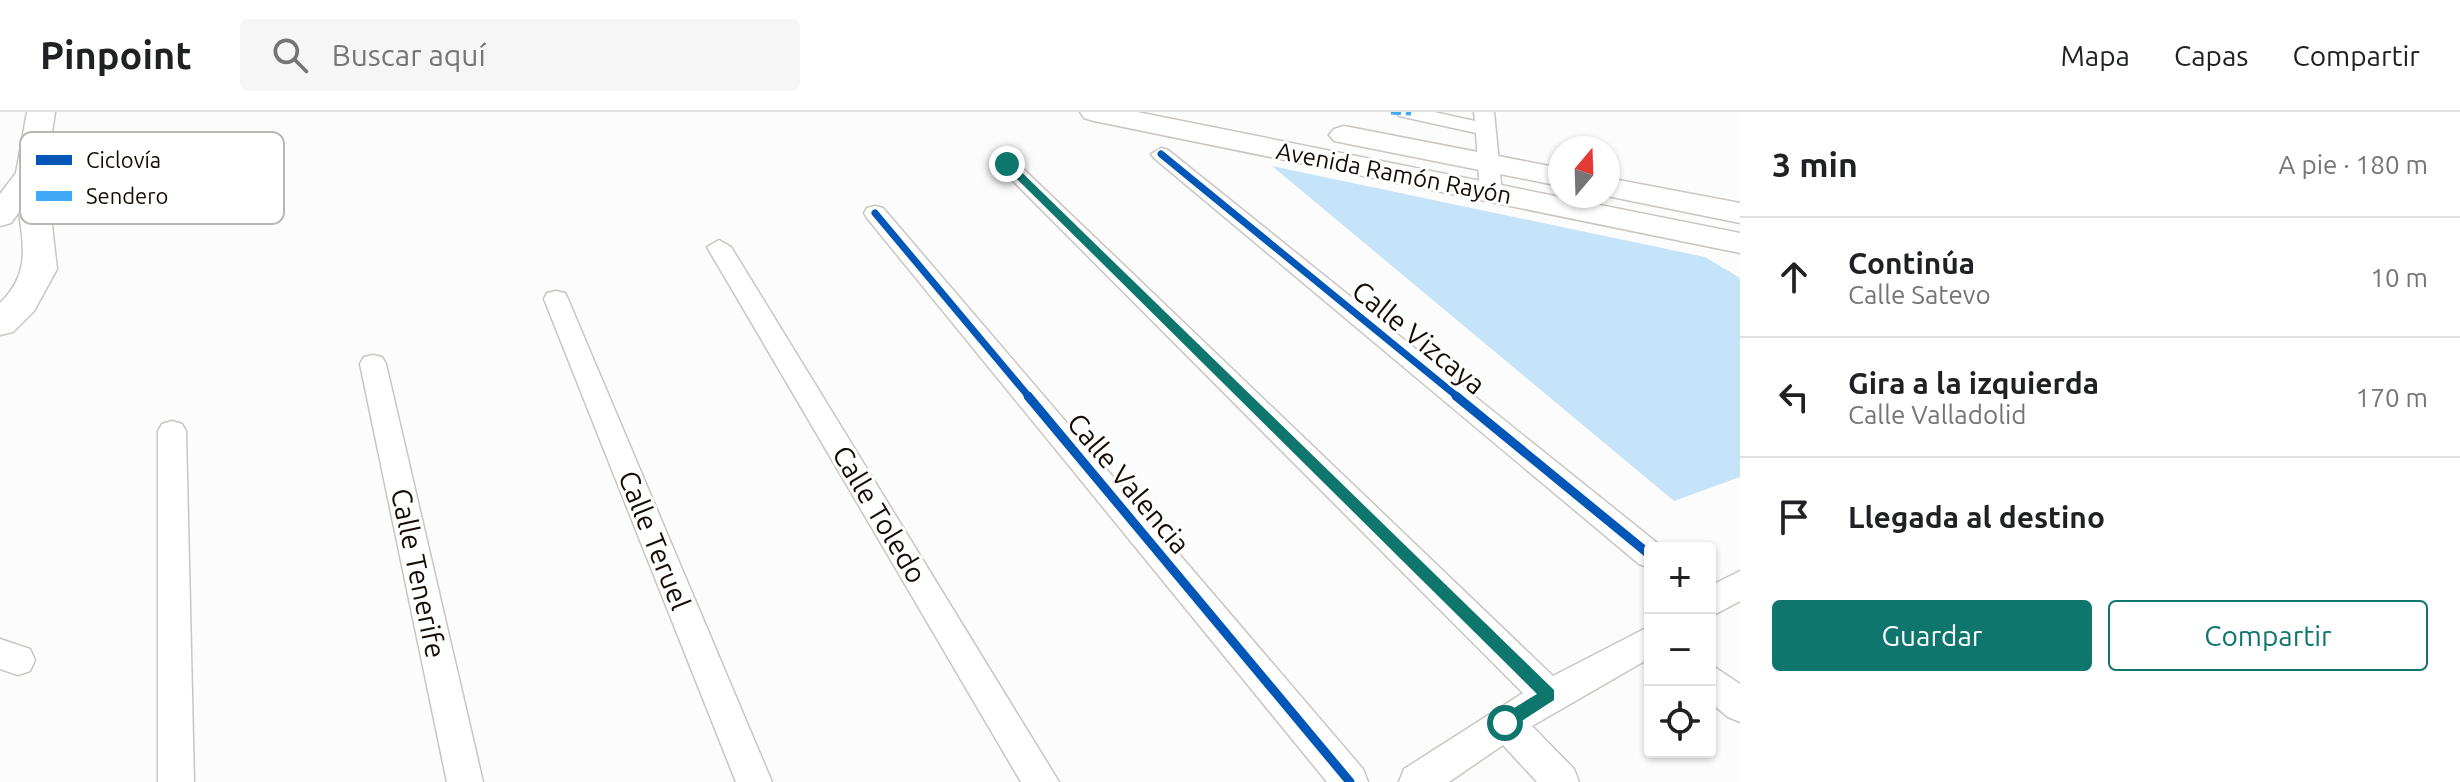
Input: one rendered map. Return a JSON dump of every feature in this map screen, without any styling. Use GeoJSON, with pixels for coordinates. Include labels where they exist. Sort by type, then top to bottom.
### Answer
{"type":"FeatureCollection","features":[{"type":"Feature","properties":{"kind":"main road"},"geometry":{"type":"LineString","coordinates":[[38,132],[41,112]]}},
{"type":"Feature","properties":{"kind":"main road","name":"Avenida Ramón Rayón"},"geometry":{"type":"LineString","coordinates":[[1094,112],[1490,178],[1548,177]]}},
{"type":"Feature","properties":{"kind":"main road","name":"Avenida Ramón Rayón"},"geometry":{"type":"LineString","coordinates":[[1231,112],[1740,243]]}},
{"type":"Feature","properties":{"kind":"main road"},"geometry":{"type":"LineString","coordinates":[[1620,189],[1740,213]]}},
{"type":"Feature","properties":{"kind":"main road"},"geometry":{"type":"LineString","coordinates":[[0,323],[20,306],[42,273],[12,210]]}},
{"type":"Feature","properties":{"kind":"street"},"geometry":{"type":"LineString","coordinates":[[1406,112],[1485,120],[1490,178]]}},
{"type":"Feature","properties":{"kind":"street","name":"Calle Vizcaya"},"geometry":{"type":"LineString","coordinates":[[1161,154],[1644,550]]}},
{"type":"Feature","properties":{"kind":"street"},"geometry":{"type":"LineString","coordinates":[[1007,164],[1549,695]]}},
{"type":"Feature","properties":{"kind":"street","name":"Calle Valencia"},"geometry":{"type":"LineString","coordinates":[[875,213],[1350,782]]}},
{"type":"Feature","properties":{"kind":"street","name":"Calle Toledo"},"geometry":{"type":"LineString","coordinates":[[719,247],[1041,782]]}},
{"type":"Feature","properties":{"kind":"street","name":"Calle Teruel"},"geometry":{"type":"LineString","coordinates":[[556,299],[754,782]]}},
{"type":"Feature","properties":{"kind":"street","name":"Calle Tenerife"},"geometry":{"type":"LineString","coordinates":[[373,364],[465,782]]}},
{"type":"Feature","properties":{"kind":"street"},"geometry":{"type":"LineString","coordinates":[[172,431],[176,782]]}},
{"type":"Feature","properties":{"kind":"street"},"geometry":{"type":"LineString","coordinates":[[1716,599],[1740,584]]}},
{"type":"Feature","properties":{"kind":"street"},"geometry":{"type":"LineString","coordinates":[[1417,782],[1549,695],[1644,644]]}},
{"type":"Feature","properties":{"kind":"street"},"geometry":{"type":"LineString","coordinates":[[1716,685],[1740,706]]}},
{"type":"Feature","properties":{"kind":"street"},"geometry":{"type":"LineString","coordinates":[[1505,723],[1561,782]]}},
{"type":"Feature","properties":{"kind":"water"},"geometry":{"type":"Polygon","coordinates":[[[1272,166],[1705,257],[1740,278],[1740,477],[1674,501],[1272,166]]]}},
{"type":"Feature","properties":{"kind":"marked path"},"geometry":{"type":"LineString","coordinates":[[1391,112],[1411,113]]}},
{"type":"Feature","properties":{"kind":"cycle path"},"geometry":{"type":"LineString","coordinates":[[1161,154],[1644,550]]}},
{"type":"Feature","properties":{"kind":"cycle path"},"geometry":{"type":"LineString","coordinates":[[1007,164],[1549,695]]}},
{"type":"Feature","properties":{"kind":"cycle path"},"geometry":{"type":"LineString","coordinates":[[875,213],[1350,782]]}},
{"type":"Feature","properties":{"kind":"route"},"geometry":{"type":"LineString","coordinates":[[1007,164],[1549,695],[1505,723]]}}]}
